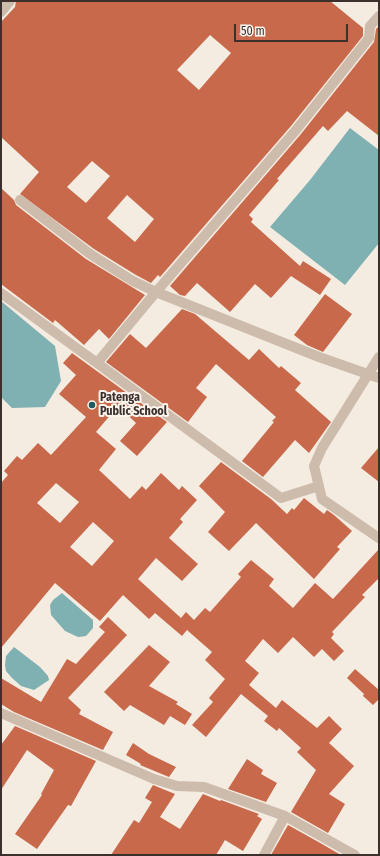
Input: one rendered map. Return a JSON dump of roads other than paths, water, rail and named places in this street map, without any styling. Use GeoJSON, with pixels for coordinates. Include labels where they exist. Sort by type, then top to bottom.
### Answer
{"type":"FeatureCollection","features":[{"type":"Feature","properties":{"kind":"street"},"geometry":{"type":"LineString","coordinates":[[1,12],[10,1]]}},
{"type":"Feature","properties":{"kind":"street"},"geometry":{"type":"LineString","coordinates":[[97,363],[156,292],[296,130],[369,38],[370,26],[379,16]]}},
{"type":"Feature","properties":{"kind":"street"},"geometry":{"type":"LineString","coordinates":[[20,200],[90,254],[133,281],[156,292],[319,357],[379,378]]}},
{"type":"Feature","properties":{"kind":"street"},"geometry":{"type":"LineString","coordinates":[[1,292],[281,498],[319,486]]}},
{"type":"Feature","properties":{"kind":"street"},"geometry":{"type":"LineString","coordinates":[[379,357],[322,448],[314,466],[322,499],[379,538]]}},
{"type":"Feature","properties":{"kind":"street"},"geometry":{"type":"LineString","coordinates":[[1,713],[154,779],[177,786],[204,787],[285,816],[354,855]]}},
{"type":"Feature","properties":{"kind":"street"},"geometry":{"type":"LineString","coordinates":[[264,855],[285,816]]}},
{"type":"Feature","properties":{"kind":"water"},"geometry":{"type":"Polygon","coordinates":[[[350,128],[379,150],[379,243],[345,285],[270,227],[310,180],[350,128]]]}},
{"type":"Feature","properties":{"kind":"water"},"geometry":{"type":"Polygon","coordinates":[[[1,301],[55,346],[61,381],[45,407],[12,408],[1,397],[1,301]]]}},
{"type":"Feature","properties":{"kind":"water"},"geometry":{"type":"Polygon","coordinates":[[[62,593],[93,620],[93,628],[86,636],[78,637],[65,631],[51,615],[50,605],[53,600],[62,593]]]}},
{"type":"Feature","properties":{"kind":"water"},"geometry":{"type":"Polygon","coordinates":[[[14,647],[40,667],[48,676],[49,680],[34,690],[21,686],[12,678],[6,671],[5,665],[6,656],[14,647]]]}},
{"type":"Feature","properties":{"kind":"place","name":"Patenga Public School"},"geometry":{"type":"Point","coordinates":[92,405]}}]}
